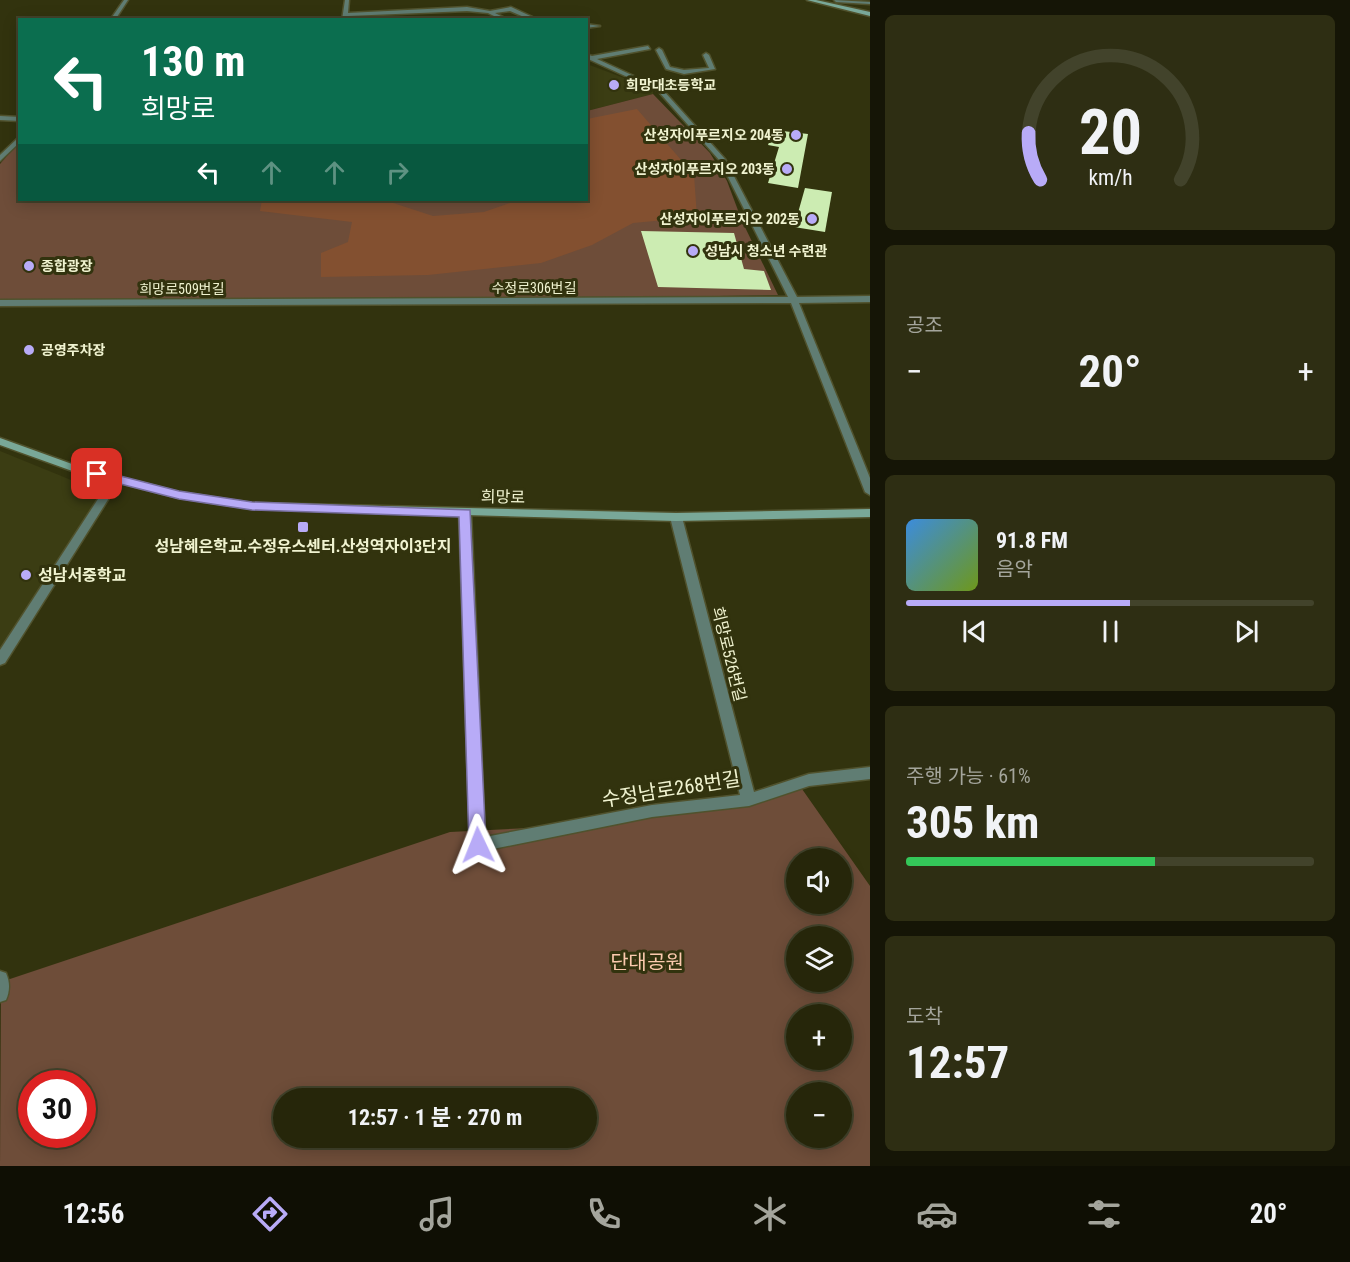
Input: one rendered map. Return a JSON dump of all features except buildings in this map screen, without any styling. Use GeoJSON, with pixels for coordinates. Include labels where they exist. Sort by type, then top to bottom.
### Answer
{"type":"FeatureCollection","features":[{"type":"Feature","properties":{"kind":"main road"},"geometry":{"type":"LineString","coordinates":[[808,0],[870,14]]}},
{"type":"Feature","properties":{"kind":"main road"},"geometry":{"type":"LineString","coordinates":[[833,1],[870,8]]}},
{"type":"Feature","properties":{"kind":"main road","name":"희망로"},"geometry":{"type":"LineString","coordinates":[[0,441],[79,470],[179,495],[252,506],[675,517],[870,513]]}},
{"type":"Feature","properties":{"kind":"street"},"geometry":{"type":"LineString","coordinates":[[113,18],[126,0]]}},
{"type":"Feature","properties":{"kind":"street"},"geometry":{"type":"LineString","coordinates":[[347,0],[345,17],[467,9],[489,12],[511,9],[532,18]]}},
{"type":"Feature","properties":{"kind":"street"},"geometry":{"type":"LineString","coordinates":[[833,1],[870,3]]}},
{"type":"Feature","properties":{"kind":"street"},"geometry":{"type":"LineString","coordinates":[[489,12],[502,18]]}},
{"type":"Feature","properties":{"kind":"street"},"geometry":{"type":"LineString","coordinates":[[588,26],[597,26]]}},
{"type":"Feature","properties":{"kind":"street"},"geometry":{"type":"LineString","coordinates":[[589,57],[648,48],[659,50],[668,67],[676,71],[712,69],[705,55]]}},
{"type":"Feature","properties":{"kind":"street"},"geometry":{"type":"LineString","coordinates":[[589,57],[660,90],[723,160],[794,300],[870,492]]}},
{"type":"Feature","properties":{"kind":"street"},"geometry":{"type":"LineString","coordinates":[[0,118],[18,119]]}},
{"type":"Feature","properties":{"kind":"street"},"geometry":{"type":"LineString","coordinates":[[0,159],[18,140]]}},
{"type":"Feature","properties":{"kind":"street","name":"수정로306번길"},"geometry":{"type":"LineString","coordinates":[[274,302],[870,299]]}},
{"type":"Feature","properties":{"kind":"street","name":"희망로509번길"},"geometry":{"type":"LineString","coordinates":[[0,303],[274,302]]}},
{"type":"Feature","properties":{"kind":"street"},"geometry":{"type":"LineString","coordinates":[[0,660],[116,479]]}},
{"type":"Feature","properties":{"kind":"street","name":"수정남로268번길"},"geometry":{"type":"LineString","coordinates":[[465,513],[478,845],[652,811],[749,800],[809,780],[870,773]]}},
{"type":"Feature","properties":{"kind":"street","name":"희망로526번길"},"geometry":{"type":"LineString","coordinates":[[675,517],[749,800]]}},
{"type":"Feature","properties":{"kind":"street"},"geometry":{"type":"LineString","coordinates":[[0,979],[0,994]]}},
{"type":"Feature","properties":{"kind":"shaded area","name":"희망대초등학교"},"geometry":{"type":"Polygon","coordinates":[[[588,64],[653,89],[653,94],[588,111],[588,64]]]}},
{"type":"Feature","properties":{"kind":"shaded area"},"geometry":{"type":"Polygon","coordinates":[[[637,109],[694,175],[697,217],[633,223],[592,245],[541,263],[428,275],[321,277],[321,253],[348,242],[352,222],[260,211],[262,201],[387,201],[433,216],[484,212],[516,201],[588,201],[588,119],[637,109]]]}},
{"type":"Feature","properties":{"kind":"shaded area","name":"성남서중학교"},"geometry":{"type":"Polygon","coordinates":[[[0,451],[103,493],[0,658],[0,451]]]}},
{"type":"Feature","properties":{"kind":"green space"},"geometry":{"type":"Polygon","coordinates":[[[653,94],[710,153],[727,181],[742,221],[778,295],[593,298],[0,300],[0,164],[18,143],[18,201],[588,201],[588,111],[653,94]]]}},
{"type":"Feature","properties":{"kind":"green space","name":"단대공원"},"geometry":{"type":"Polygon","coordinates":[[[802,789],[843,848],[786,848],[786,914],[852,914],[852,860],[870,886],[870,1166],[0,1166],[1,982],[450,832],[550,827],[728,797],[802,789]]]}},
{"type":"Feature","properties":{"kind":"place","name":"희망대초등학교"},"geometry":{"type":"Point","coordinates":[614,85]}},
{"type":"Feature","properties":{"kind":"place","name":"산성자이푸르지오 204동"},"geometry":{"type":"Point","coordinates":[796,135]}},
{"type":"Feature","properties":{"kind":"place","name":"산성자이푸르지오 203동"},"geometry":{"type":"Point","coordinates":[787,169]}},
{"type":"Feature","properties":{"kind":"place","name":"산성자이푸르지오 202동"},"geometry":{"type":"Point","coordinates":[812,219]}},
{"type":"Feature","properties":{"kind":"place","name":"성남시 청소년 수련관"},"geometry":{"type":"Point","coordinates":[693,251]}},
{"type":"Feature","properties":{"kind":"place","name":"종합광장"},"geometry":{"type":"Point","coordinates":[29,266]}},
{"type":"Feature","properties":{"kind":"place","name":"공영주차장"},"geometry":{"type":"Point","coordinates":[29,350]}},
{"type":"Feature","properties":{"kind":"place","name":"성남혜은학교.수정유스센터.산성역자이3단지"},"geometry":{"type":"Point","coordinates":[303,527]}},
{"type":"Feature","properties":{"kind":"place","name":"성남서중학교"},"geometry":{"type":"Point","coordinates":[26,575]}},
{"type":"Feature","properties":{"kind":"route"},"geometry":{"type":"LineString","coordinates":[[97,474],[179,495],[229,504],[465,513],[478,845]]}}]}
